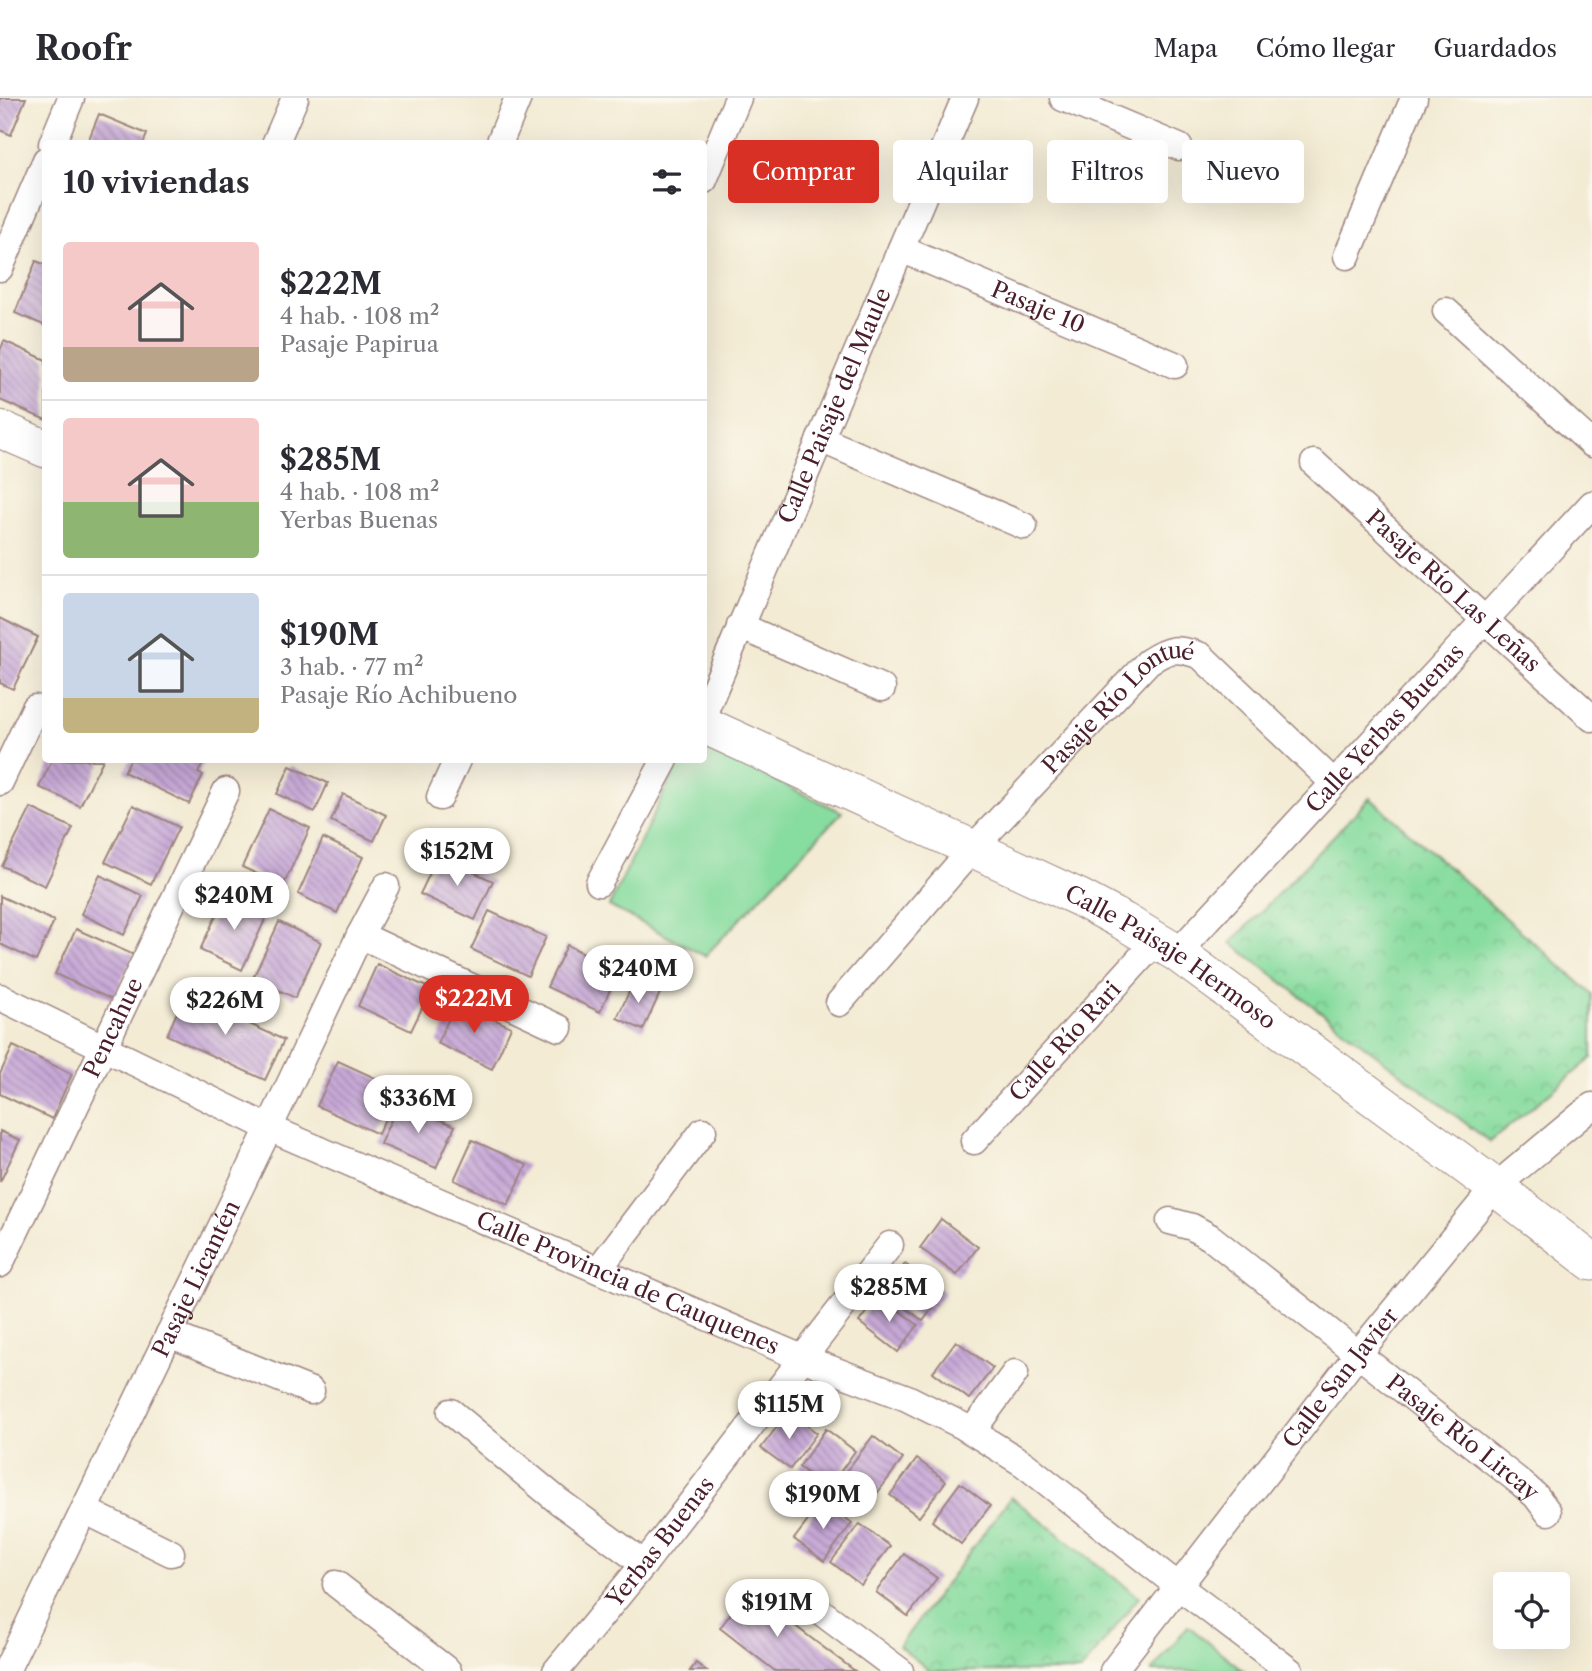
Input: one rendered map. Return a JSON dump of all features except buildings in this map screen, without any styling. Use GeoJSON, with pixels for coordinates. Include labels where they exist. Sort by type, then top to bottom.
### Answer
{"type":"FeatureCollection","features":[{"type":"Feature","properties":{"kind":"street"},"geometry":{"type":"LineString","coordinates":[[54,140],[71,98]]}},
{"type":"Feature","properties":{"kind":"street"},"geometry":{"type":"LineString","coordinates":[[277,140],[295,98]]}},
{"type":"Feature","properties":{"kind":"street"},"geometry":{"type":"LineString","coordinates":[[501,140],[518,98]]}},
{"type":"Feature","properties":{"kind":"street"},"geometry":{"type":"LineString","coordinates":[[707,173],[738,98]]}},
{"type":"Feature","properties":{"kind":"street","name":"Calle Paisaje del Maule"},"geometry":{"type":"LineString","coordinates":[[707,706],[965,98]]}},
{"type":"Feature","properties":{"kind":"street"},"geometry":{"type":"LineString","coordinates":[[1063,98],[1179,147]]}},
{"type":"Feature","properties":{"kind":"street"},"geometry":{"type":"LineString","coordinates":[[1347,256],[1414,98]]}},
{"type":"Feature","properties":{"kind":"street"},"geometry":{"type":"LineString","coordinates":[[0,268],[42,169]]}},
{"type":"Feature","properties":{"kind":"street","name":"Pasaje 10"},"geometry":{"type":"LineString","coordinates":[[901,249],[1175,365]]}},
{"type":"Feature","properties":{"kind":"street"},"geometry":{"type":"LineString","coordinates":[[1446,311],[1592,444]]}},
{"type":"Feature","properties":{"kind":"street"},"geometry":{"type":"LineString","coordinates":[[0,429],[42,447]]}},
{"type":"Feature","properties":{"kind":"street"},"geometry":{"type":"LineString","coordinates":[[820,439],[1024,526]]}},
{"type":"Feature","properties":{"kind":"street","name":"Pasaje Río Las Leñas"},"geometry":{"type":"LineString","coordinates":[[1314,463],[1592,718]]}},
{"type":"Feature","properties":{"kind":"street","name":"Calle Yerbas Buenas"},"geometry":{"type":"LineString","coordinates":[[1167,947],[1334,783],[1592,504]]}},
{"type":"Feature","properties":{"kind":"street"},"geometry":{"type":"LineString","coordinates":[[740,626],[882,688]]}},
{"type":"Feature","properties":{"kind":"street","name":"Pasaje Río Lontué"},"geometry":{"type":"LineString","coordinates":[[839,1003],[973,848],[1148,662],[1161,653],[1173,649],[1201,656],[1334,783]]}},
{"type":"Feature","properties":{"kind":"street"},"geometry":{"type":"LineString","coordinates":[[0,782],[35,708]]}},
{"type":"Feature","properties":{"kind":"street","name":"Calle Paisaje Hermoso"},"geometry":{"type":"LineString","coordinates":[[707,726],[1123,920],[1167,947],[1495,1187],[1592,1262]]}},
{"type":"Feature","properties":{"kind":"street"},"geometry":{"type":"LineString","coordinates":[[440,797],[456,763]]}},
{"type":"Feature","properties":{"kind":"street"},"geometry":{"type":"LineString","coordinates":[[599,883],[662,763]]}},
{"type":"Feature","properties":{"kind":"street","name":"Pencahue"},"geometry":{"type":"LineString","coordinates":[[0,1264],[226,791]]}},
{"type":"Feature","properties":{"kind":"street","name":"Pasaje Licantén"},"geometry":{"type":"LineString","coordinates":[[6,1671],[386,886]]}},
{"type":"Feature","properties":{"kind":"street"},"geometry":{"type":"LineString","coordinates":[[360,935],[559,1028]]}},
{"type":"Feature","properties":{"kind":"street","name":"Calle Río Rari"},"geometry":{"type":"LineString","coordinates":[[974,1141],[1167,947]]}},
{"type":"Feature","properties":{"kind":"street","name":"Calle Provincia de Cauquenes"},"geometry":{"type":"LineString","coordinates":[[0,997],[269,1128],[802,1358],[907,1398],[972,1431],[1024,1464],[1290,1671]]}},
{"type":"Feature","properties":{"kind":"street","name":"Calle San Javier"},"geometry":{"type":"LineString","coordinates":[[1113,1671],[1358,1354],[1495,1187],[1592,1105]]}},
{"type":"Feature","properties":{"kind":"street"},"geometry":{"type":"LineString","coordinates":[[598,1270],[703,1132]]}},
{"type":"Feature","properties":{"kind":"street","name":"Pasaje Río Lircay"},"geometry":{"type":"LineString","coordinates":[[1170,1221],[1192,1227],[1210,1237],[1521,1483],[1536,1496],[1548,1512]]}},
{"type":"Feature","properties":{"kind":"street","name":"Yerbas Buenas"},"geometry":{"type":"LineString","coordinates":[[556,1671],[644,1564],[890,1245]]}},
{"type":"Feature","properties":{"kind":"street"},"geometry":{"type":"LineString","coordinates":[[169,1334],[311,1391]]}},
{"type":"Feature","properties":{"kind":"street"},"geometry":{"type":"LineString","coordinates":[[972,1431],[1015,1373]]}},
{"type":"Feature","properties":{"kind":"street"},"geometry":{"type":"LineString","coordinates":[[452,1412],[557,1500],[644,1564]]}},
{"type":"Feature","properties":{"kind":"street"},"geometry":{"type":"LineString","coordinates":[[83,1510],[171,1553]]}},
{"type":"Feature","properties":{"kind":"street"},"geometry":{"type":"LineString","coordinates":[[336,1584],[448,1671]]}},
{"type":"Feature","properties":{"kind":"street"},"geometry":{"type":"LineString","coordinates":[[800,1597],[900,1671]]}},
{"type":"Feature","properties":{"kind":"green space"},"geometry":{"type":"Polygon","coordinates":[[[707,748],[842,812],[705,956],[609,906],[679,763],[707,763],[707,748]]]}},
{"type":"Feature","properties":{"kind":"green space"},"geometry":{"type":"Polygon","coordinates":[[[1370,798],[1592,994],[1592,1058],[1490,1142],[1231,943],[1370,798]]]}},
{"type":"Feature","properties":{"kind":"green space"},"geometry":{"type":"Polygon","coordinates":[[[1011,1497],[1139,1597],[1081,1671],[930,1671],[899,1646],[1011,1497]]]}},
{"type":"Feature","properties":{"kind":"green space"},"geometry":{"type":"Polygon","coordinates":[[[1188,1626],[1244,1671],[1152,1671],[1188,1626]]]}}]}
